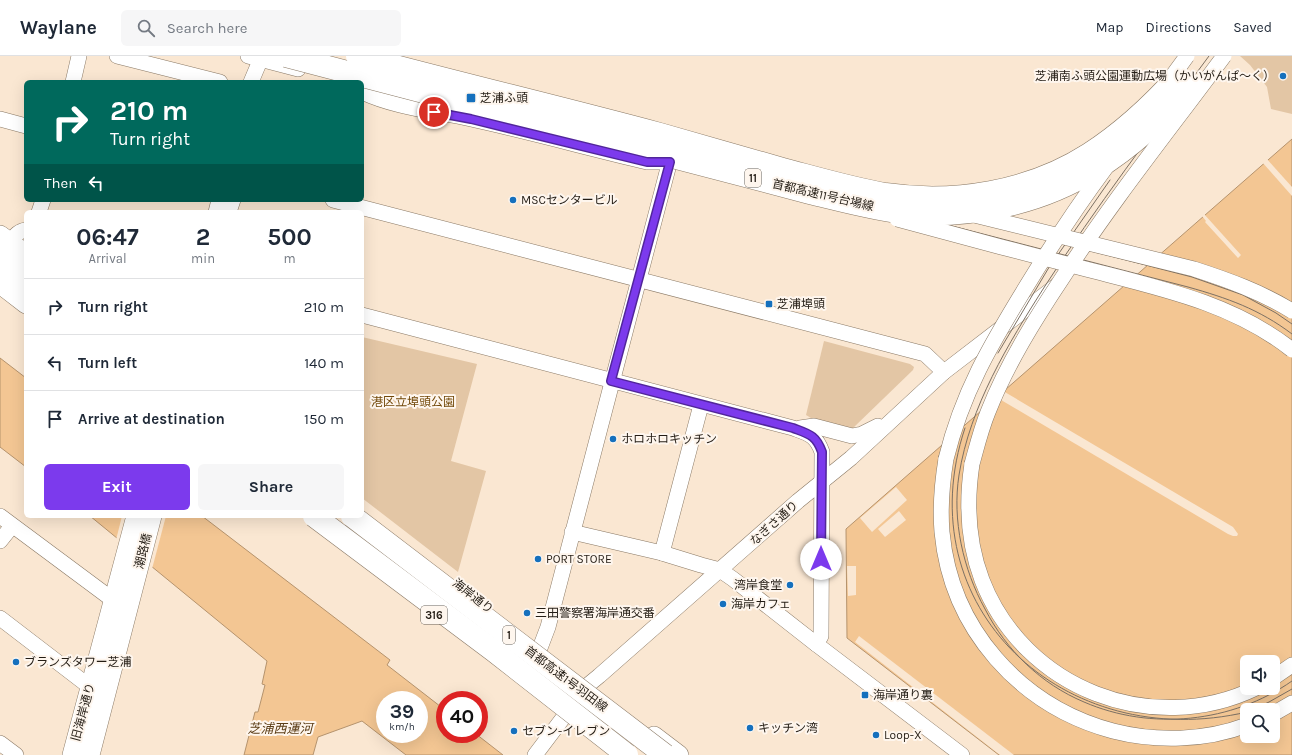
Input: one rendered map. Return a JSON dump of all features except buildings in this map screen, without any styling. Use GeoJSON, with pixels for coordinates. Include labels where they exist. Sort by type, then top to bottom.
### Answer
{"type":"FeatureCollection","features":[{"type":"Feature","properties":{"kind":"highway","name":"首都高速11号台場線"},"geometry":{"type":"LineString","coordinates":[[286,56],[817,195],[878,209],[922,214],[992,210],[1037,197],[1076,180],[1106,163],[1134,142],[1173,107],[1185,81]]}},
{"type":"Feature","properties":{"kind":"highway","name":"首都高速11号台場線"},"geometry":{"type":"LineString","coordinates":[[357,56],[656,134],[835,183],[914,197],[949,197],[986,193],[1019,185],[1053,173],[1087,156],[1185,81]]}},
{"type":"Feature","properties":{"kind":"highway","name":"11"},"geometry":{"type":"LineString","coordinates":[[1185,81],[1195,56]]}},
{"type":"Feature","properties":{"kind":"highway","name":"11"},"geometry":{"type":"LineString","coordinates":[[1185,81],[1216,56]]}},
{"type":"Feature","properties":{"kind":"highway"},"geometry":{"type":"LineString","coordinates":[[3,243],[24,268]]}},
{"type":"Feature","properties":{"kind":"highway"},"geometry":{"type":"LineString","coordinates":[[0,270],[24,288]]}},
{"type":"Feature","properties":{"kind":"highway","name":"首都高速1号羽田線"},"geometry":{"type":"LineString","coordinates":[[317,518],[494,651],[627,755]]}},
{"type":"Feature","properties":{"kind":"highway"},"geometry":{"type":"LineString","coordinates":[[334,518],[422,587],[472,644]]}},
{"type":"Feature","properties":{"kind":"highway","name":"首都高速1号羽田線"},"geometry":{"type":"LineString","coordinates":[[355,518],[401,555],[665,755]]}},
{"type":"Feature","properties":{"kind":"highway"},"geometry":{"type":"LineString","coordinates":[[401,555],[503,644],[644,755]]}},
{"type":"Feature","properties":{"kind":"main road"},"geometry":{"type":"LineString","coordinates":[[3,243],[24,253]]}},
{"type":"Feature","properties":{"kind":"main road"},"geometry":{"type":"LineString","coordinates":[[0,284],[24,302]]}},
{"type":"Feature","properties":{"kind":"main road","name":"海岸通り"},"geometry":{"type":"LineString","coordinates":[[364,512],[679,755]]}},
{"type":"Feature","properties":{"kind":"main road","name":"潮路橋"},"geometry":{"type":"LineString","coordinates":[[124,592],[136,518]]}},
{"type":"Feature","properties":{"kind":"main road","name":"潮路橋"},"geometry":{"type":"LineString","coordinates":[[124,592],[151,518]]}},
{"type":"Feature","properties":{"kind":"main road","name":"316"},"geometry":{"type":"LineString","coordinates":[[306,518],[523,683],[613,755]]}},
{"type":"Feature","properties":{"kind":"main road","name":"旧海岸通り"},"geometry":{"type":"LineString","coordinates":[[72,755],[90,687],[124,592]]}},
{"type":"Feature","properties":{"kind":"main road","name":"旧海岸通り"},"geometry":{"type":"LineString","coordinates":[[90,755],[124,592]]}},
{"type":"Feature","properties":{"kind":"street"},"geometry":{"type":"LineString","coordinates":[[73,80],[79,56]]}},
{"type":"Feature","properties":{"kind":"street"},"geometry":{"type":"LineString","coordinates":[[118,56],[212,80]]}},
{"type":"Feature","properties":{"kind":"street"},"geometry":{"type":"LineString","coordinates":[[350,56],[523,101],[1171,263],[1245,286],[1292,310]]}},
{"type":"Feature","properties":{"kind":"street"},"geometry":{"type":"LineString","coordinates":[[390,56],[651,124],[677,133],[548,627],[540,648],[523,683]]}},
{"type":"Feature","properties":{"kind":"street"},"geometry":{"type":"LineString","coordinates":[[1187,56],[1096,180],[1065,226],[1011,312],[984,359],[962,407],[946,459],[941,495],[942,532],[954,586],[961,604],[980,637],[1005,668],[1033,694],[1068,715],[1124,734],[1143,737],[1202,737],[1240,727]]}},
{"type":"Feature","properties":{"kind":"street"},"geometry":{"type":"LineString","coordinates":[[1224,56],[1090,236],[1048,299],[1025,338],[995,395],[982,429],[972,464],[968,497],[968,514],[977,565],[984,586],[997,610],[1026,649],[1038,660],[1063,678],[1091,693],[1106,698],[1154,708],[1201,706],[1240,695]]}},
{"type":"Feature","properties":{"kind":"street"},"geometry":{"type":"LineString","coordinates":[[257,57],[340,80]]}},
{"type":"Feature","properties":{"kind":"street"},"geometry":{"type":"LineString","coordinates":[[251,80],[257,57]]}},
{"type":"Feature","properties":{"kind":"street"},"geometry":{"type":"LineString","coordinates":[[257,57],[262,80]]}},
{"type":"Feature","properties":{"kind":"street"},"geometry":{"type":"LineString","coordinates":[[364,83],[518,120],[1192,298],[1241,317],[1270,334],[1292,350]]}},
{"type":"Feature","properties":{"kind":"street"},"geometry":{"type":"LineString","coordinates":[[364,93],[382,100],[422,110],[471,119],[647,162],[670,162],[1023,254],[1034,262],[1037,274],[1037,281],[1028,307]]}},
{"type":"Feature","properties":{"kind":"street"},"geometry":{"type":"LineString","coordinates":[[0,119],[24,125]]}},
{"type":"Feature","properties":{"kind":"street","name":"なぎさ通り"},"geometry":{"type":"LineString","coordinates":[[535,755],[588,685],[798,501],[851,458],[944,372],[1075,271],[1083,253],[1074,235],[677,133]]}},
{"type":"Feature","properties":{"kind":"street"},"geometry":{"type":"LineString","coordinates":[[341,202],[925,354],[944,372]]}},
{"type":"Feature","properties":{"kind":"street"},"geometry":{"type":"LineString","coordinates":[[3,243],[24,230]]}},
{"type":"Feature","properties":{"kind":"street"},"geometry":{"type":"LineString","coordinates":[[364,316],[793,428],[812,435],[817,439],[822,452],[823,482],[821,513],[821,636],[816,644]]}},
{"type":"Feature","properties":{"kind":"street"},"geometry":{"type":"LineString","coordinates":[[662,553],[701,405]]}},
{"type":"Feature","properties":{"kind":"street"},"geometry":{"type":"LineString","coordinates":[[793,428],[814,426],[857,436],[899,414]]}},
{"type":"Feature","properties":{"kind":"street"},"geometry":{"type":"LineString","coordinates":[[0,516],[12,526],[124,592]]}},
{"type":"Feature","properties":{"kind":"street"},"geometry":{"type":"LineString","coordinates":[[0,541],[12,526]]}},
{"type":"Feature","properties":{"kind":"street"},"geometry":{"type":"LineString","coordinates":[[572,532],[662,553],[720,570],[962,755]]}},
{"type":"Feature","properties":{"kind":"street"},"geometry":{"type":"LineString","coordinates":[[0,618],[90,687]]}},
{"type":"Feature","properties":{"kind":"street"},"geometry":{"type":"LineString","coordinates":[[1280,673],[1292,665]]}},
{"type":"Feature","properties":{"kind":"street"},"geometry":{"type":"LineString","coordinates":[[1280,710],[1292,703]]}},
{"type":"Feature","properties":{"kind":"street"},"geometry":{"type":"LineString","coordinates":[[0,743],[16,755]]}},
{"type":"Feature","properties":{"kind":"green space"},"geometry":{"type":"Polygon","coordinates":[[[1240,56],[1292,56],[1292,114],[1271,109],[1267,87],[1250,65],[1240,56]]]}},
{"type":"Feature","properties":{"kind":"green space","name":"港区立埠頭公園"},"geometry":{"type":"Polygon","coordinates":[[[364,337],[477,364],[451,461],[486,471],[458,572],[364,500],[364,337]]]}},
{"type":"Feature","properties":{"kind":"green space"},"geometry":{"type":"Polygon","coordinates":[[[824,341],[910,364],[914,367],[913,370],[853,428],[850,429],[816,421],[806,415],[824,341]]]}},
{"type":"Feature","properties":{"kind":"water"},"geometry":{"type":"Polygon","coordinates":[[[1292,139],[1292,755],[999,755],[847,638],[846,529],[1292,139]]]}},
{"type":"Feature","properties":{"kind":"water"},"geometry":{"type":"Polygon","coordinates":[[[0,358],[24,376],[24,465],[0,447],[0,358]]]}},
{"type":"Feature","properties":{"kind":"water","name":"芝浦西運河"},"geometry":{"type":"Polygon","coordinates":[[[92,518],[205,518],[390,660],[387,665],[421,691],[376,691],[376,732],[362,721],[318,737],[313,755],[244,755],[255,712],[258,712],[265,685],[262,684],[267,661],[92,518]]]}},
{"type":"Feature","properties":{"kind":"water"},"geometry":{"type":"Polygon","coordinates":[[[428,697],[436,703],[436,743],[488,743],[503,755],[406,755],[390,743],[428,743],[428,697]]]}},
{"type":"Feature","properties":{"kind":"pier"},"geometry":{"type":"Polygon","coordinates":[[[1266,158],[1292,187],[1292,196],[1262,162],[1266,158]]]}},
{"type":"Feature","properties":{"kind":"pier"},"geometry":{"type":"Polygon","coordinates":[[[1204,214],[1241,255],[1238,258],[1205,222],[1206,221],[1202,216],[1204,214]]]}},
{"type":"Feature","properties":{"kind":"pier"},"geometry":{"type":"Polygon","coordinates":[[[1003,391],[1233,527],[1238,534],[1237,536],[1228,534],[996,397],[1003,391]]]}},
{"type":"Feature","properties":{"kind":"pier"},"geometry":{"type":"Polygon","coordinates":[[[896,487],[907,500],[872,532],[860,518],[896,487]]]}},
{"type":"Feature","properties":{"kind":"pier"},"geometry":{"type":"Polygon","coordinates":[[[899,511],[906,520],[885,537],[878,529],[899,511]]]}},
{"type":"Feature","properties":{"kind":"pier"},"geometry":{"type":"Polygon","coordinates":[[[122,518],[165,518],[152,569],[116,540],[122,518]]]}},
{"type":"Feature","properties":{"kind":"pier"},"geometry":{"type":"Polygon","coordinates":[[[847,566],[856,566],[856,595],[848,596],[847,566]]]}},
{"type":"Feature","properties":{"kind":"pier"},"geometry":{"type":"Polygon","coordinates":[[[859,636],[1014,755],[1000,755],[855,642],[859,636]]]}},
{"type":"Feature","properties":{"kind":"tram line"},"geometry":{"type":"LineString","coordinates":[[288,56],[418,88],[1188,287],[1216,295],[1242,305],[1280,325],[1292,334]]}},
{"type":"Feature","properties":{"kind":"tram line"},"geometry":{"type":"LineString","coordinates":[[321,56],[1192,277],[1243,295],[1276,313],[1292,324]]}},
{"type":"Feature","properties":{"kind":"tram line"},"geometry":{"type":"LineString","coordinates":[[1209,56],[1084,227],[1045,286],[1004,353],[981,400],[964,449],[957,492],[958,527],[965,561],[977,594],[1003,638],[1026,664],[1053,686],[1068,695],[1110,711],[1136,717],[1163,719],[1191,718],[1217,714],[1244,706],[1269,695],[1292,681]]}},
{"type":"Feature","properties":{"kind":"tram line"},"geometry":{"type":"LineString","coordinates":[[998,353],[1048,269],[1110,180]]}},
{"type":"Feature","properties":{"kind":"tram line"},"geometry":{"type":"LineString","coordinates":[[965,428],[952,493],[958,554],[980,608],[1015,653],[1062,688],[1117,711],[1180,719],[1240,713]]}},
{"type":"Feature","properties":{"kind":"tram line"},"geometry":{"type":"LineString","coordinates":[[1267,703],[1292,689]]}},
{"type":"Feature","properties":{"kind":"place","name":"芝浦南ふ頭公園運動広場（かいがんぱ～く）"},"geometry":{"type":"Point","coordinates":[1283,76]}},
{"type":"Feature","properties":{"kind":"place","name":"芝浦ふ頭"},"geometry":{"type":"Point","coordinates":[471,98]}},
{"type":"Feature","properties":{"kind":"place","name":"MSCセンタービル"},"geometry":{"type":"Point","coordinates":[513,200]}},
{"type":"Feature","properties":{"kind":"place","name":"芝浦埠頭"},"geometry":{"type":"Point","coordinates":[769,304]}},
{"type":"Feature","properties":{"kind":"place","name":"ホロホロキッチン"},"geometry":{"type":"Point","coordinates":[613,439]}},
{"type":"Feature","properties":{"kind":"place","name":"PORT STORE"},"geometry":{"type":"Point","coordinates":[538,559]}},
{"type":"Feature","properties":{"kind":"place","name":"湾岸食堂"},"geometry":{"type":"Point","coordinates":[790,585]}},
{"type":"Feature","properties":{"kind":"place","name":"海岸カフェ"},"geometry":{"type":"Point","coordinates":[723,604]}},
{"type":"Feature","properties":{"kind":"place","name":"三田警察署海岸通交番"},"geometry":{"type":"Point","coordinates":[527,613]}},
{"type":"Feature","properties":{"kind":"place","name":"ブランズタワー芝浦"},"geometry":{"type":"Point","coordinates":[16,662]}},
{"type":"Feature","properties":{"kind":"place","name":"海岸通り裏"},"geometry":{"type":"Point","coordinates":[865,695]}},
{"type":"Feature","properties":{"kind":"place","name":"キッチン湾"},"geometry":{"type":"Point","coordinates":[750,728]}},
{"type":"Feature","properties":{"kind":"place","name":"セブン-イレブン"},"geometry":{"type":"Point","coordinates":[514,731]}},
{"type":"Feature","properties":{"kind":"place","name":"Loop-X"},"geometry":{"type":"Point","coordinates":[876,735]}},
{"type":"Feature","properties":{"kind":"route"},"geometry":{"type":"LineString","coordinates":[[434,112],[471,119],[647,162],[670,162],[611,381],[793,428],[812,435],[817,439],[822,452],[823,482],[821,559]]}}]}
